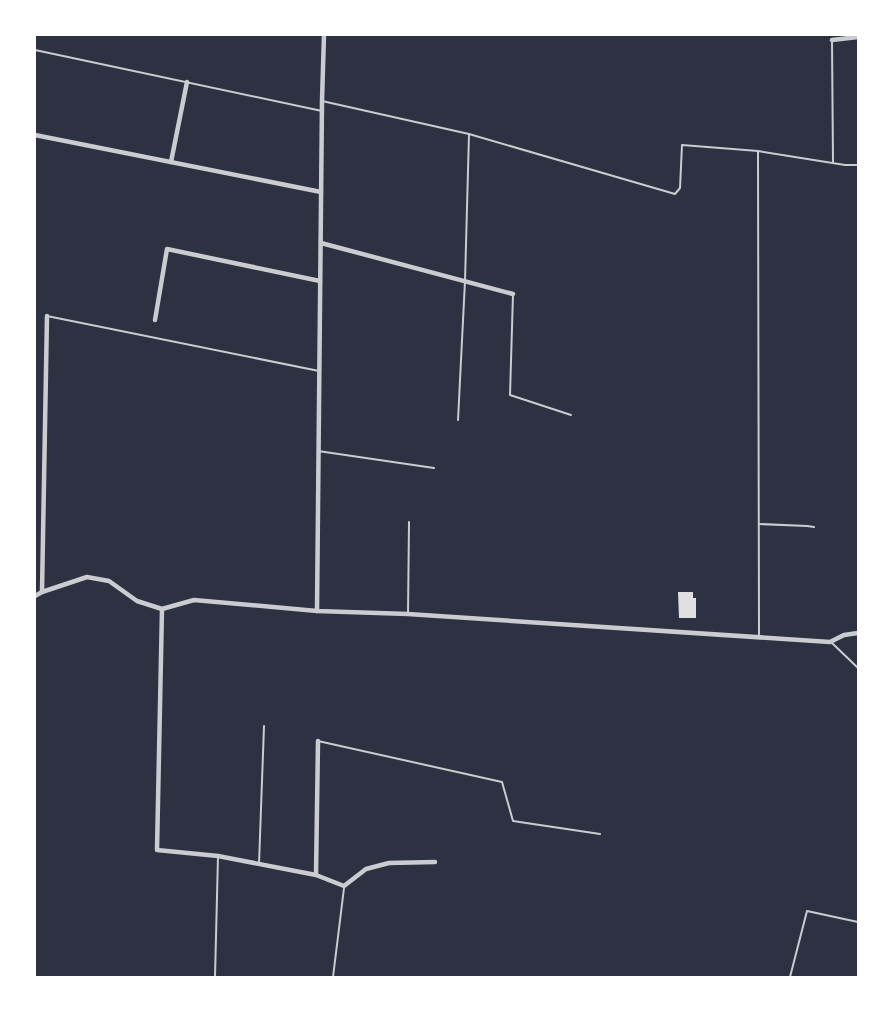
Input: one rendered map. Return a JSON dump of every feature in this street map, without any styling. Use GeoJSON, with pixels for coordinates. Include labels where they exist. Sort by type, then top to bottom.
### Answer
{"type":"FeatureCollection","features":[{"type":"Feature","properties":{"kind":"street"},"geometry":{"type":"LineString","coordinates":[[317,612],[324,35]]}},
{"type":"Feature","properties":{"kind":"street"},"geometry":{"type":"LineString","coordinates":[[832,40],[858,37]]}},
{"type":"Feature","properties":{"kind":"street"},"geometry":{"type":"LineString","coordinates":[[171,162],[187,82]]}},
{"type":"Feature","properties":{"kind":"street"},"geometry":{"type":"LineString","coordinates":[[35,135],[321,192]]}},
{"type":"Feature","properties":{"kind":"street"},"geometry":{"type":"LineString","coordinates":[[321,244],[513,294]]}},
{"type":"Feature","properties":{"kind":"street"},"geometry":{"type":"LineString","coordinates":[[155,320],[167,249],[320,281]]}},
{"type":"Feature","properties":{"kind":"street"},"geometry":{"type":"LineString","coordinates":[[42,592],[47,316]]}},
{"type":"Feature","properties":{"kind":"street"},"geometry":{"type":"LineString","coordinates":[[35,596],[87,577],[108,581],[136,601],[162,609],[194,600],[317,612],[408,614],[830,642],[844,634],[858,634]]}},
{"type":"Feature","properties":{"kind":"street"},"geometry":{"type":"LineString","coordinates":[[162,609],[157,850],[218,856],[316,876],[344,886],[366,869],[389,863],[435,862]]}},
{"type":"Feature","properties":{"kind":"street"},"geometry":{"type":"LineString","coordinates":[[316,876],[318,741]]}},
{"type":"Feature","properties":{"kind":"lane"},"geometry":{"type":"LineString","coordinates":[[832,40],[832,163]]}},
{"type":"Feature","properties":{"kind":"lane"},"geometry":{"type":"LineString","coordinates":[[35,50],[322,110]]}},
{"type":"Feature","properties":{"kind":"lane"},"geometry":{"type":"LineString","coordinates":[[322,101],[470,134],[675,194],[680,188],[682,145],[758,151],[845,166],[858,165]]}},
{"type":"Feature","properties":{"kind":"lane"},"geometry":{"type":"LineString","coordinates":[[458,420],[470,134]]}},
{"type":"Feature","properties":{"kind":"lane"},"geometry":{"type":"LineString","coordinates":[[758,151],[760,637]]}},
{"type":"Feature","properties":{"kind":"lane"},"geometry":{"type":"LineString","coordinates":[[513,294],[510,395],[571,415]]}},
{"type":"Feature","properties":{"kind":"lane"},"geometry":{"type":"LineString","coordinates":[[47,316],[319,371]]}},
{"type":"Feature","properties":{"kind":"lane"},"geometry":{"type":"LineString","coordinates":[[318,452],[434,468]]}},
{"type":"Feature","properties":{"kind":"lane"},"geometry":{"type":"LineString","coordinates":[[408,614],[409,522]]}},
{"type":"Feature","properties":{"kind":"lane"},"geometry":{"type":"LineString","coordinates":[[759,524],[814,527]]}},
{"type":"Feature","properties":{"kind":"lane"},"geometry":{"type":"LineString","coordinates":[[830,642],[858,668]]}},
{"type":"Feature","properties":{"kind":"lane"},"geometry":{"type":"LineString","coordinates":[[259,864],[264,726]]}},
{"type":"Feature","properties":{"kind":"lane"},"geometry":{"type":"LineString","coordinates":[[318,741],[502,782],[513,821],[600,834]]}},
{"type":"Feature","properties":{"kind":"lane"},"geometry":{"type":"LineString","coordinates":[[215,977],[218,856]]}},
{"type":"Feature","properties":{"kind":"lane"},"geometry":{"type":"LineString","coordinates":[[333,977],[344,886]]}},
{"type":"Feature","properties":{"kind":"lane"},"geometry":{"type":"LineString","coordinates":[[790,977],[807,911],[858,922]]}},
{"type":"Feature","properties":{"kind":"building"},"geometry":{"type":"Polygon","coordinates":[[[678,592],[693,592],[693,598],[696,598],[696,618],[679,618],[678,592]]]}}]}
